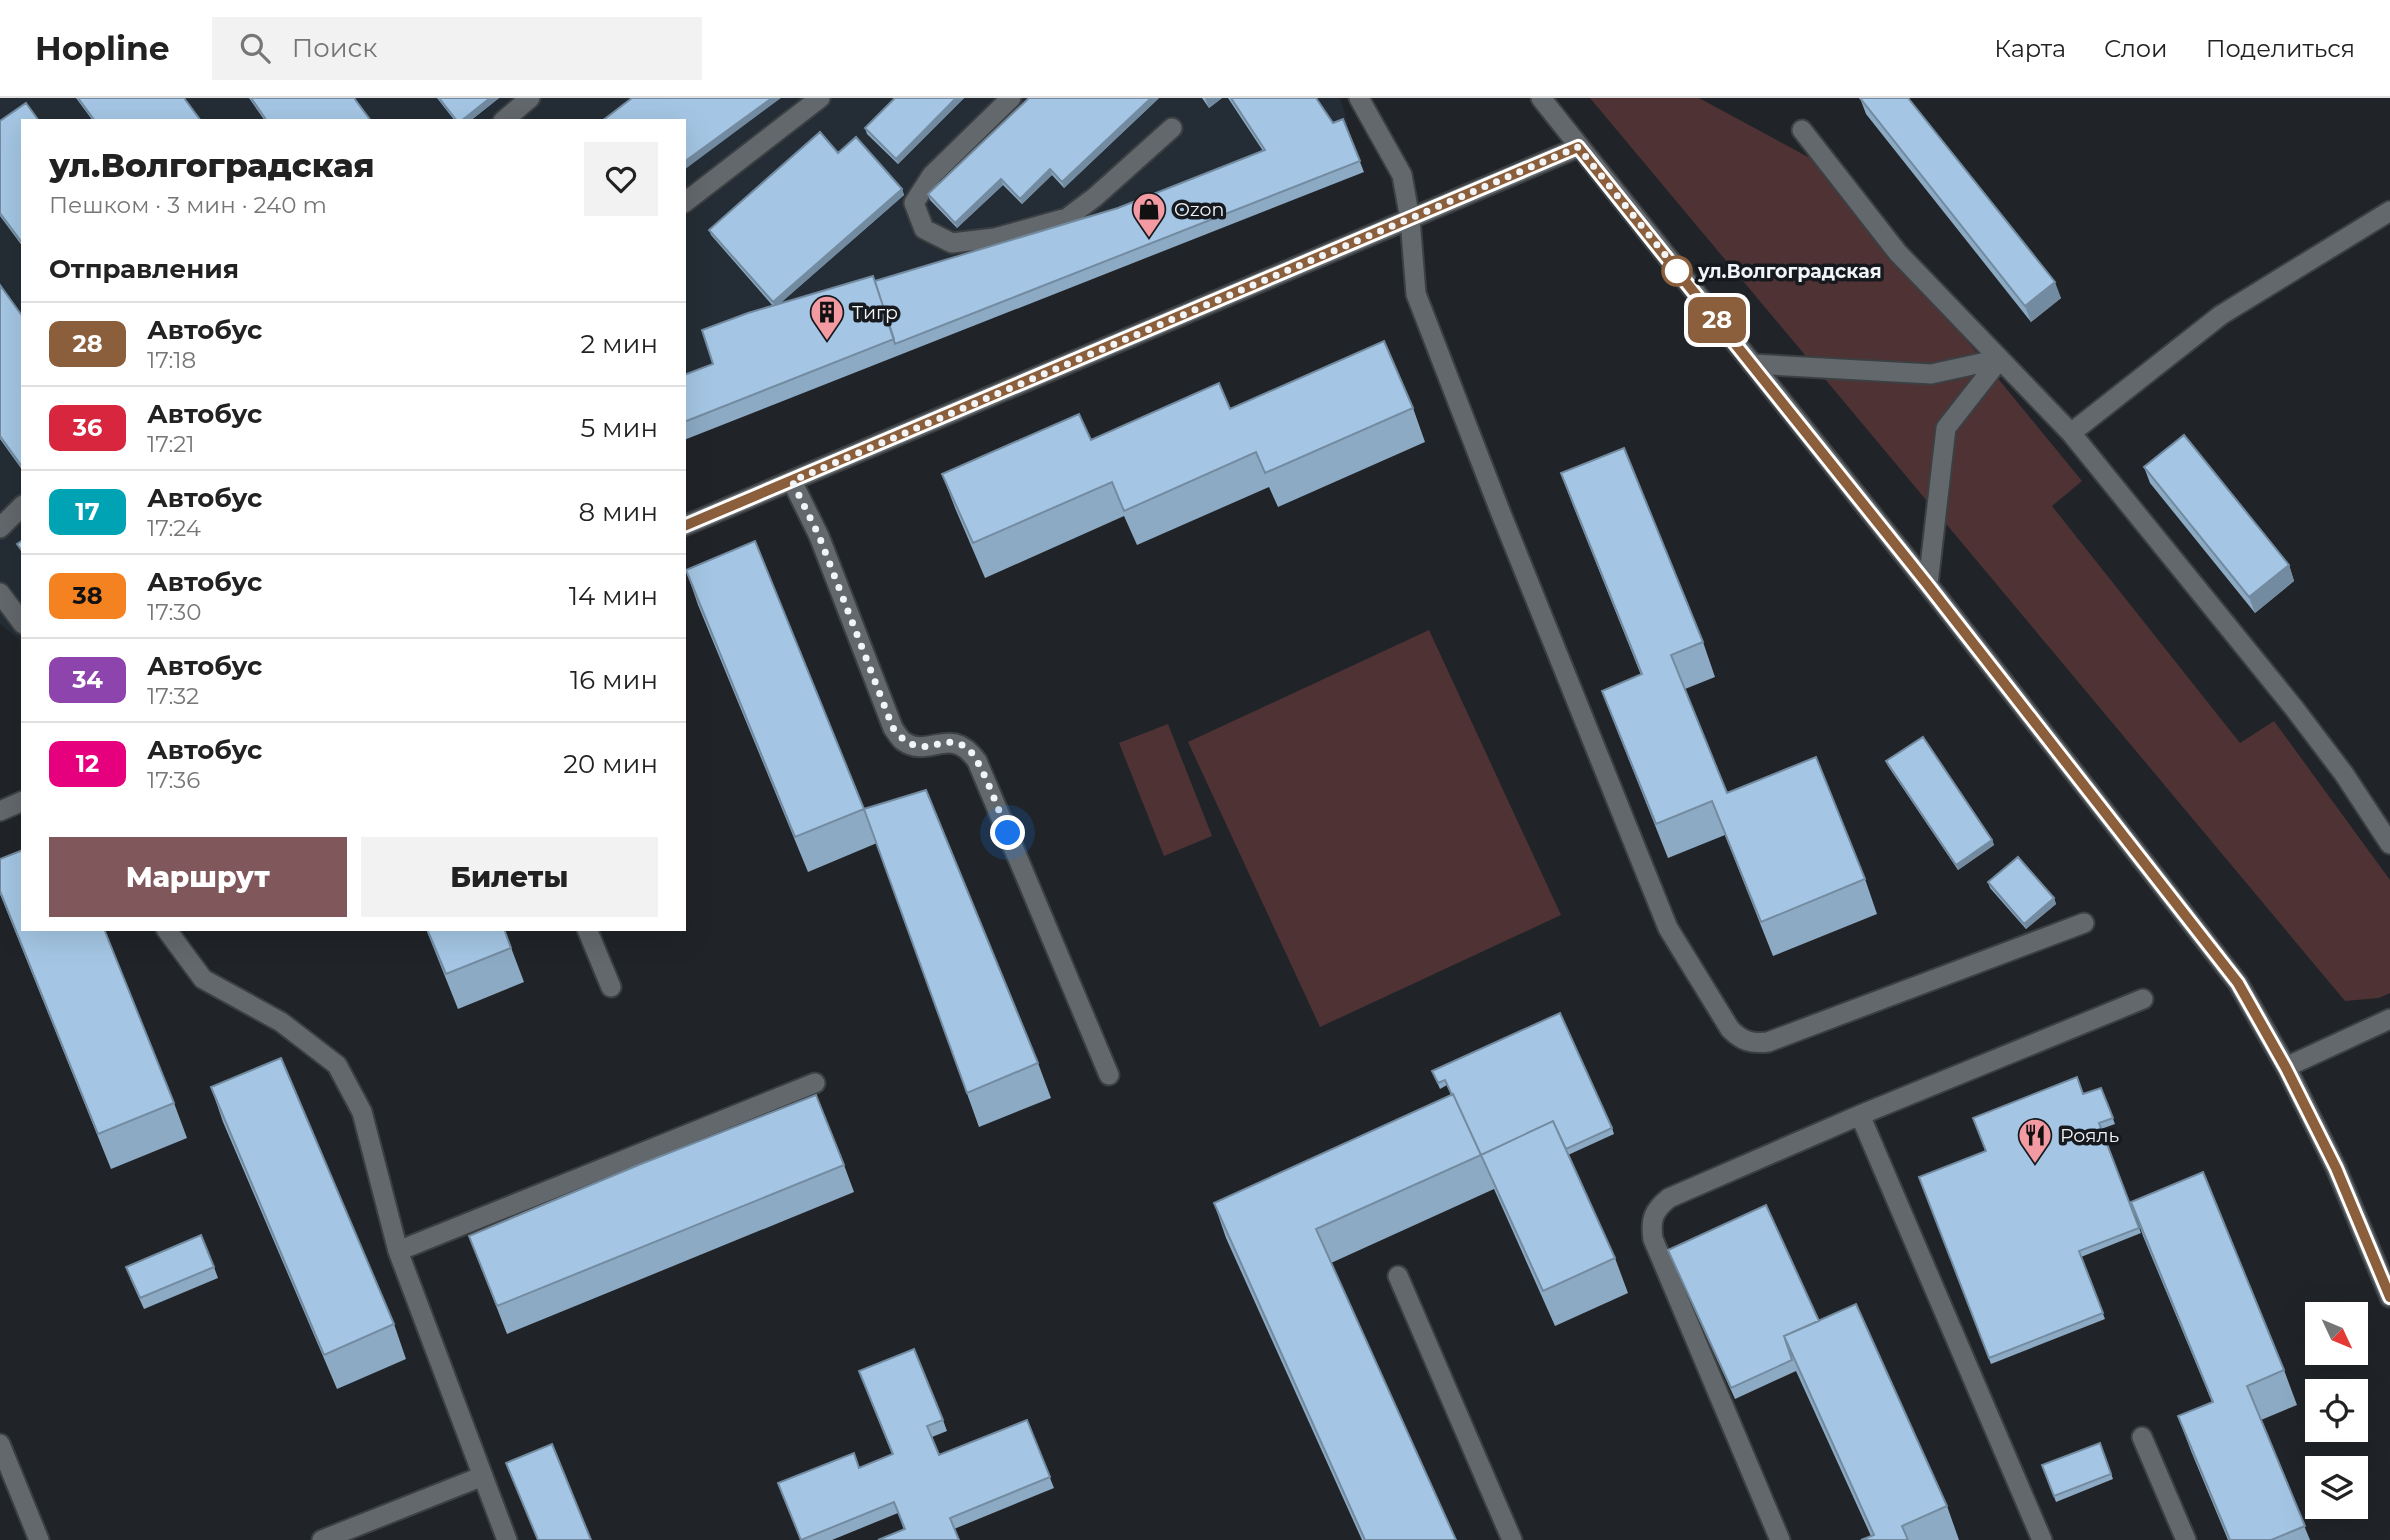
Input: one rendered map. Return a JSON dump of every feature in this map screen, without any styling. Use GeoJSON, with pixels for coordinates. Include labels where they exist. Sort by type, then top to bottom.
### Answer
{"type":"FeatureCollection","features":[{"type":"Feature","properties":{"kind":"street"},"geometry":{"type":"LineString","coordinates":[[505,119],[530,98]]}},
{"type":"Feature","properties":{"kind":"street"},"geometry":{"type":"LineString","coordinates":[[686,200],[820,98]]}},
{"type":"Feature","properties":{"kind":"street"},"geometry":{"type":"LineString","coordinates":[[1011,98],[926,184],[914,203],[924,229],[952,243],[995,238],[1067,218],[1095,197],[1172,128]]}},
{"type":"Feature","properties":{"kind":"street"},"geometry":{"type":"LineString","coordinates":[[1359,98],[1402,175],[1410,219],[1416,294],[1500,511],[1668,928],[1730,1029],[1741,1040],[1754,1044],[1768,1042],[2084,923]]}},
{"type":"Feature","properties":{"kind":"street"},"geometry":{"type":"LineString","coordinates":[[1541,98],[1927,584],[2238,983],[2286,1068],[2336,1168],[2390,1297]]}},
{"type":"Feature","properties":{"kind":"street"},"geometry":{"type":"LineString","coordinates":[[1802,130],[1898,253],[2071,433],[2294,708],[2344,774],[2390,844]]}},
{"type":"Feature","properties":{"kind":"street"},"geometry":{"type":"LineString","coordinates":[[686,525],[1578,147]]}},
{"type":"Feature","properties":{"kind":"street"},"geometry":{"type":"LineString","coordinates":[[2071,433],[2221,315],[2390,211]]}},
{"type":"Feature","properties":{"kind":"street"},"geometry":{"type":"LineString","coordinates":[[1752,364],[1931,374],[2000,359]]}},
{"type":"Feature","properties":{"kind":"street"},"geometry":{"type":"LineString","coordinates":[[1927,584],[1946,428],[2000,359]]}},
{"type":"Feature","properties":{"kind":"street"},"geometry":{"type":"LineString","coordinates":[[792,481],[819,536],[893,728],[903,741],[917,747],[954,742],[968,748],[977,761],[1108,1075]]}},
{"type":"Feature","properties":{"kind":"street"},"geometry":{"type":"LineString","coordinates":[[0,528],[21,507]]}},
{"type":"Feature","properties":{"kind":"street"},"geometry":{"type":"LineString","coordinates":[[0,593],[21,621]]}},
{"type":"Feature","properties":{"kind":"street"},"geometry":{"type":"LineString","coordinates":[[0,811],[21,802]]}},
{"type":"Feature","properties":{"kind":"street"},"geometry":{"type":"LineString","coordinates":[[167,931],[203,979],[281,1022],[337,1065],[362,1112],[398,1251],[507,1540]]}},
{"type":"Feature","properties":{"kind":"street"},"geometry":{"type":"LineString","coordinates":[[588,931],[611,987]]}},
{"type":"Feature","properties":{"kind":"street"},"geometry":{"type":"LineString","coordinates":[[1780,1540],[1653,1238],[1651,1223],[1657,1208],[1669,1198],[1860,1115],[2143,999]]}},
{"type":"Feature","properties":{"kind":"street"},"geometry":{"type":"LineString","coordinates":[[2286,1068],[2390,1019]]}},
{"type":"Feature","properties":{"kind":"street"},"geometry":{"type":"LineString","coordinates":[[398,1251],[815,1083]]}},
{"type":"Feature","properties":{"kind":"street"},"geometry":{"type":"LineString","coordinates":[[1860,1115],[2042,1540]]}},
{"type":"Feature","properties":{"kind":"street"},"geometry":{"type":"LineString","coordinates":[[1398,1276],[1512,1540]]}},
{"type":"Feature","properties":{"kind":"street"},"geometry":{"type":"LineString","coordinates":[[2142,1437],[2186,1540]]}},
{"type":"Feature","properties":{"kind":"street"},"geometry":{"type":"LineString","coordinates":[[0,1444],[39,1540]]}},
{"type":"Feature","properties":{"kind":"street"},"geometry":{"type":"LineString","coordinates":[[322,1540],[483,1476]]}},
{"type":"Feature","properties":{"kind":"shaded area"},"geometry":{"type":"Polygon","coordinates":[[[0,98],[1340,98],[1348,124],[686,391],[686,119],[21,119],[21,641],[0,624],[0,98]]]}},
{"type":"Feature","properties":{"kind":"shaded area"},"geometry":{"type":"Polygon","coordinates":[[[1590,98],[1699,98],[1823,165],[2082,481],[2052,506],[2240,743],[2274,721],[2390,880],[2390,993],[2379,998],[2345,1001],[1590,98]]]}},
{"type":"Feature","properties":{"kind":"shaded area"},"geometry":{"type":"Polygon","coordinates":[[[1429,630],[1561,915],[1320,1027],[1188,742],[1429,630]]]}},
{"type":"Feature","properties":{"kind":"shaded area"},"geometry":{"type":"Polygon","coordinates":[[[1168,724],[1212,836],[1164,856],[1119,743],[1168,724]]]}},
{"type":"Feature","properties":{"kind":"building"},"geometry":{"type":"Polygon","coordinates":[[[78,98],[184,98],[200,119],[94,119],[78,98]]]}},
{"type":"Feature","properties":{"kind":"building"},"geometry":{"type":"Polygon","coordinates":[[[251,98],[354,98],[370,119],[266,119],[251,98]]]}},
{"type":"Feature","properties":{"kind":"building"},"geometry":{"type":"Polygon","coordinates":[[[439,98],[490,98],[464,119],[455,119],[439,98]]]}},
{"type":"Feature","properties":{"kind":"building"},"geometry":{"type":"Polygon","coordinates":[[[632,98],[772,98],[686,161],[686,119],[605,119],[632,98]]]}},
{"type":"Feature","properties":{"kind":"building"},"geometry":{"type":"Polygon","coordinates":[[[895,98],[956,98],[896,159],[865,128],[895,98]]]}},
{"type":"Feature","properties":{"kind":"building"},"geometry":{"type":"Polygon","coordinates":[[[1029,98],[1151,98],[1062,182],[1050,169],[1020,199],[1001,179],[955,223],[928,194],[1029,98]]]}},
{"type":"Feature","properties":{"kind":"building"},"geometry":{"type":"Polygon","coordinates":[[[1231,98],[1316,98],[1333,123],[1343,119],[1360,161],[895,344],[875,281],[1118,208],[1265,150],[1231,98]]]}},
{"type":"Feature","properties":{"kind":"building"},"geometry":{"type":"Polygon","coordinates":[[[1860,98],[1908,98],[2055,282],[2025,306],[1860,98]]]}},
{"type":"Feature","properties":{"kind":"building"},"geometry":{"type":"Polygon","coordinates":[[[26,103],[38,119],[21,119],[21,241],[0,213],[0,121],[26,103]]]}},
{"type":"Feature","properties":{"kind":"building"},"geometry":{"type":"Polygon","coordinates":[[[820,132],[838,153],[856,137],[902,189],[773,302],[709,230],[820,132]]]}},
{"type":"Feature","properties":{"kind":"building"},"geometry":{"type":"Polygon","coordinates":[[[873,276],[894,339],[686,421],[686,374],[713,364],[702,330],[748,313],[873,276]]]}},
{"type":"Feature","properties":{"kind":"building"},"geometry":{"type":"Polygon","coordinates":[[[0,285],[21,314],[21,465],[0,436],[0,285]]]}},
{"type":"Feature","properties":{"kind":"building"},"geometry":{"type":"Polygon","coordinates":[[[1384,341],[1413,408],[1265,473],[1256,452],[1124,511],[1112,482],[973,543],[942,474],[1079,414],[1091,440],[1219,383],[1230,409],[1384,341]]]}},
{"type":"Feature","properties":{"kind":"building"},"geometry":{"type":"Polygon","coordinates":[[[2184,435],[2289,565],[2249,597],[2144,467],[2184,435]]]}},
{"type":"Feature","properties":{"kind":"building"},"geometry":{"type":"Polygon","coordinates":[[[1624,448],[1703,642],[1671,655],[1727,793],[1816,757],[1865,879],[1761,922],[1712,801],[1656,824],[1602,691],[1642,674],[1561,473],[1624,448]]]}},
{"type":"Feature","properties":{"kind":"building"},"geometry":{"type":"Polygon","coordinates":[[[755,541],[864,809],[795,837],[686,570],[755,541]]]}},
{"type":"Feature","properties":{"kind":"building"},"geometry":{"type":"Polygon","coordinates":[[[1923,737],[1992,840],[1956,865],[1886,761],[1923,737]]]}},
{"type":"Feature","properties":{"kind":"building"},"geometry":{"type":"Polygon","coordinates":[[[926,790],[1038,1063],[967,1093],[864,809],[926,790]]]}},
{"type":"Feature","properties":{"kind":"building"},"geometry":{"type":"Polygon","coordinates":[[[21,851],[21,931],[105,931],[174,1103],[98,1134],[0,891],[0,859],[21,851]]]}},
{"type":"Feature","properties":{"kind":"building"},"geometry":{"type":"Polygon","coordinates":[[[2018,857],[2054,898],[2024,924],[1988,882],[2018,857]]]}},
{"type":"Feature","properties":{"kind":"building"},"geometry":{"type":"Polygon","coordinates":[[[428,931],[505,931],[511,948],[446,974],[428,931]]]}},
{"type":"Feature","properties":{"kind":"building"},"geometry":{"type":"Polygon","coordinates":[[[1560,1013],[1612,1128],[1566,1149],[1553,1121],[1481,1155],[1445,1080],[1438,1083],[1432,1071],[1560,1013]]]}},
{"type":"Feature","properties":{"kind":"building"},"geometry":{"type":"Polygon","coordinates":[[[281,1058],[394,1324],[324,1355],[211,1087],[281,1058]]]}},
{"type":"Feature","properties":{"kind":"building"},"geometry":{"type":"Polygon","coordinates":[[[2077,1077],[2083,1094],[2101,1088],[2113,1118],[2099,1123],[2139,1228],[2079,1251],[2103,1313],[1989,1358],[1919,1177],[1986,1151],[1973,1118],[2077,1077]]]}},
{"type":"Feature","properties":{"kind":"building"},"geometry":{"type":"Polygon","coordinates":[[[1453,1094],[1481,1155],[1316,1229],[1456,1540],[1365,1540],[1214,1203],[1453,1094]]]}},
{"type":"Feature","properties":{"kind":"building"},"geometry":{"type":"Polygon","coordinates":[[[816,1095],[844,1165],[497,1306],[469,1236],[816,1095]]]}},
{"type":"Feature","properties":{"kind":"building"},"geometry":{"type":"Polygon","coordinates":[[[1553,1121],[1615,1258],[1543,1291],[1481,1155],[1553,1121]]]}},
{"type":"Feature","properties":{"kind":"building"},"geometry":{"type":"Polygon","coordinates":[[[2203,1172],[2284,1370],[2247,1386],[2305,1526],[2271,1540],[2230,1540],[2178,1416],[2213,1402],[2131,1202],[2203,1172]]]}},
{"type":"Feature","properties":{"kind":"building"},"geometry":{"type":"Polygon","coordinates":[[[1766,1205],[1819,1321],[1784,1336],[1792,1360],[1731,1388],[1668,1250],[1766,1205]]]}},
{"type":"Feature","properties":{"kind":"building"},"geometry":{"type":"Polygon","coordinates":[[[201,1235],[214,1267],[140,1298],[126,1267],[201,1235]]]}},
{"type":"Feature","properties":{"kind":"building"},"geometry":{"type":"Polygon","coordinates":[[[1856,1304],[1947,1506],[1902,1526],[1908,1540],[1861,1540],[1874,1535],[1784,1336],[1856,1304]]]}},
{"type":"Feature","properties":{"kind":"building"},"geometry":{"type":"Polygon","coordinates":[[[914,1349],[943,1420],[927,1426],[939,1455],[1027,1420],[1050,1477],[950,1518],[959,1540],[878,1540],[905,1529],[894,1502],[801,1540],[778,1483],[854,1453],[859,1468],[893,1454],[859,1371],[914,1349]]]}},
{"type":"Feature","properties":{"kind":"building"},"geometry":{"type":"Polygon","coordinates":[[[2100,1443],[2111,1474],[2054,1496],[2042,1465],[2100,1443]]]}},
{"type":"Feature","properties":{"kind":"building"},"geometry":{"type":"Polygon","coordinates":[[[552,1444],[591,1540],[538,1540],[506,1463],[552,1444]]]}},
{"type":"Feature","properties":{"kind":"bus line","name":"28"},"geometry":{"type":"LineString","coordinates":[[686,525],[1578,147],[1927,584],[2238,983],[2286,1068],[2336,1168],[2390,1297]]}},
{"type":"Feature","properties":{"kind":"place","name":"Ozon"},"geometry":{"type":"Point","coordinates":[1149,239]}},
{"type":"Feature","properties":{"kind":"place","name":"ул.Волгоградская"},"geometry":{"type":"Point","coordinates":[1677,271]}},
{"type":"Feature","properties":{"kind":"place","name":"Тигр"},"geometry":{"type":"Point","coordinates":[827,342]}},
{"type":"Feature","properties":{"kind":"place","name":"Рояль"},"geometry":{"type":"Point","coordinates":[2035,1165]}},
{"type":"Feature","properties":{"kind":"route"},"geometry":{"type":"LineString","coordinates":[[1008,833],[977,761],[968,748],[954,742],[917,747],[903,741],[893,728],[819,536],[792,481],[1578,147],[1683,277],[1677,271]]}}]}
